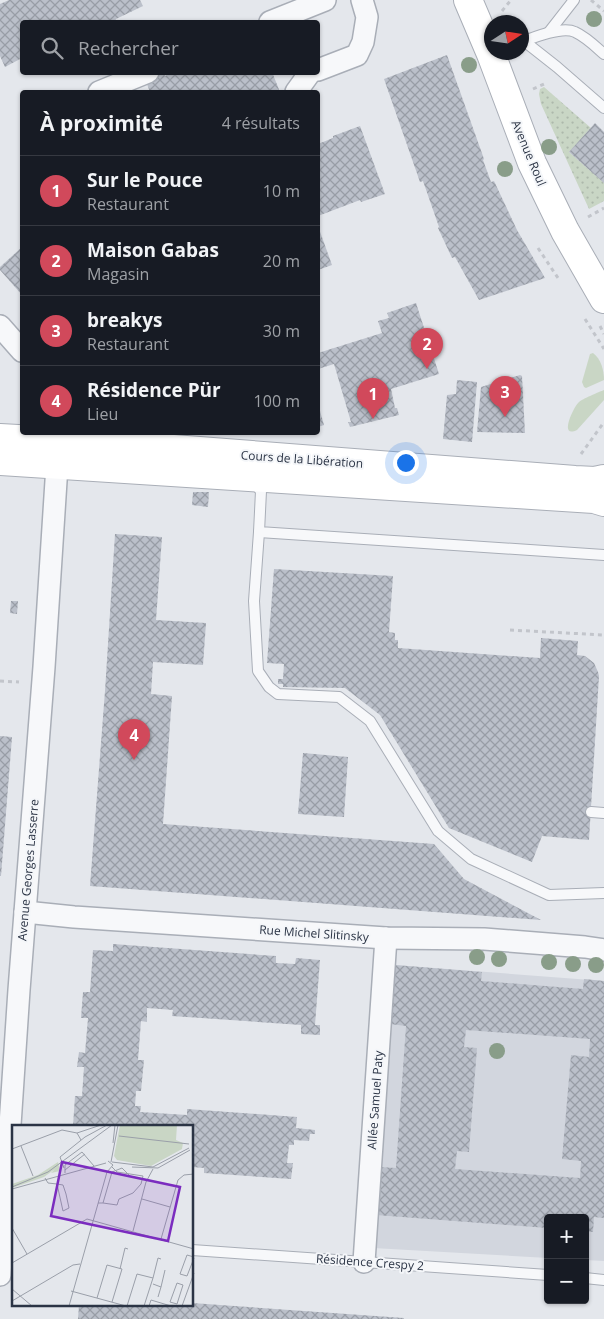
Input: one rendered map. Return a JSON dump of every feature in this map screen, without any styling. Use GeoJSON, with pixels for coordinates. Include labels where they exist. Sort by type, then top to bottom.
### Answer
{"type":"FeatureCollection","features":[{"type":"Feature","properties":{"kind":"main road","name":"Avenue Roul"},"geometry":{"type":"LineString","coordinates":[[468,0],[484,35]]}},
{"type":"Feature","properties":{"kind":"main road","name":"Avenue Roul"},"geometry":{"type":"LineString","coordinates":[[495,60],[532,163],[566,231],[604,299]]}},
{"type":"Feature","properties":{"kind":"main road","name":"Cours de la Libération"},"geometry":{"type":"LineString","coordinates":[[0,438],[249,478],[594,499],[604,502]]}},
{"type":"Feature","properties":{"kind":"main road","name":"Cours de la Libération"},"geometry":{"type":"LineString","coordinates":[[0,461],[57,446],[108,444],[575,480],[595,481],[604,479]]}},
{"type":"Feature","properties":{"kind":"street"},"geometry":{"type":"LineString","coordinates":[[275,20],[324,0]]}},
{"type":"Feature","properties":{"kind":"street"},"geometry":{"type":"LineString","coordinates":[[320,69],[357,55],[363,42],[366,17],[362,0]]}},
{"type":"Feature","properties":{"kind":"street"},"geometry":{"type":"LineString","coordinates":[[104,90],[141,75]]}},
{"type":"Feature","properties":{"kind":"street"},"geometry":{"type":"LineString","coordinates":[[297,90],[308,75]]}},
{"type":"Feature","properties":{"kind":"street"},"geometry":{"type":"LineString","coordinates":[[0,326],[20,349]]}},
{"type":"Feature","properties":{"kind":"street","name":"Avenue Georges Lasserre"},"geometry":{"type":"LineString","coordinates":[[14,1125],[25,912],[57,446]]}},
{"type":"Feature","properties":{"kind":"street","name":"Rue Michel Slitinsky"},"geometry":{"type":"LineString","coordinates":[[25,912],[386,938],[484,939],[604,950]]}},
{"type":"Feature","properties":{"kind":"street","name":"Allée Samuel Paty"},"geometry":{"type":"LineString","coordinates":[[364,1262],[386,938]]}},
{"type":"Feature","properties":{"kind":"street","name":"Avenue Georges Lasserre"},"geometry":{"type":"LineString","coordinates":[[0,1275],[8,1236],[12,1160]]}},
{"type":"Feature","properties":{"kind":"lane"},"geometry":{"type":"LineString","coordinates":[[549,32],[574,0]]}},
{"type":"Feature","properties":{"kind":"lane"},"geometry":{"type":"LineString","coordinates":[[529,39],[549,32],[574,31],[604,54]]}},
{"type":"Feature","properties":{"kind":"lane"},"geometry":{"type":"LineString","coordinates":[[529,45],[557,66],[604,108]]}},
{"type":"Feature","properties":{"kind":"lane"},"geometry":{"type":"LineString","coordinates":[[249,478],[261,491],[254,602],[258,671],[270,687],[278,694],[338,697],[370,721],[438,831],[471,859],[549,895],[604,892]]}},
{"type":"Feature","properties":{"kind":"lane"},"geometry":{"type":"LineString","coordinates":[[259,532],[604,555]]}},
{"type":"Feature","properties":{"kind":"lane"},"geometry":{"type":"LineString","coordinates":[[591,812],[604,813]]}},
{"type":"Feature","properties":{"kind":"lane","name":"Résidence Crespy 2"},"geometry":{"type":"LineString","coordinates":[[194,1250],[544,1275]]}},
{"type":"Feature","properties":{"kind":"lane"},"geometry":{"type":"LineString","coordinates":[[589,1278],[604,1280]]}},
{"type":"Feature","properties":{"kind":"path"},"geometry":{"type":"LineString","coordinates":[[502,11],[511,0]]}},
{"type":"Feature","properties":{"kind":"path"},"geometry":{"type":"LineString","coordinates":[[591,0],[604,11]]}},
{"type":"Feature","properties":{"kind":"path"},"geometry":{"type":"LineString","coordinates":[[532,90],[544,84],[554,90]]}},
{"type":"Feature","properties":{"kind":"path"},"geometry":{"type":"LineString","coordinates":[[588,217],[604,208]]}},
{"type":"Feature","properties":{"kind":"path"},"geometry":{"type":"LineString","coordinates":[[576,461],[604,422]]}},
{"type":"Feature","properties":{"kind":"path"},"geometry":{"type":"LineString","coordinates":[[510,630],[604,635]]}},
{"type":"Feature","properties":{"kind":"shaded area"},"geometry":{"type":"Polygon","coordinates":[[[395,965],[604,981],[604,1261],[589,1260],[589,1214],[544,1214],[544,1258],[373,1248],[395,965]]]}},
{"type":"Feature","properties":{"kind":"green space"},"geometry":{"type":"Polygon","coordinates":[[[544,87],[591,128],[569,152],[604,183],[604,201],[589,209],[541,104],[539,94],[540,89],[544,87]]]}},
{"type":"Feature","properties":{"kind":"green space"},"geometry":{"type":"Polygon","coordinates":[[[593,353],[602,365],[604,380],[586,388],[582,382],[590,354],[593,353]]]}},
{"type":"Feature","properties":{"kind":"green space"},"geometry":{"type":"Polygon","coordinates":[[[604,390],[604,400],[577,430],[571,432],[568,426],[569,421],[579,402],[604,390]]]}},
{"type":"Feature","properties":{"kind":"building"},"geometry":{"type":"Polygon","coordinates":[[[9,0],[140,0],[143,6],[116,20],[20,20],[20,59],[5,67],[0,56],[0,4],[9,0]]]}},
{"type":"Feature","properties":{"kind":"building"},"geometry":{"type":"Polygon","coordinates":[[[447,55],[491,182],[494,181],[517,230],[545,278],[479,300],[455,257],[452,258],[438,228],[423,181],[420,182],[384,79],[447,55]]]}},
{"type":"Feature","properties":{"kind":"building"},"geometry":{"type":"Polygon","coordinates":[[[154,75],[273,75],[279,90],[149,90],[145,79],[154,75]]]}},
{"type":"Feature","properties":{"kind":"building"},"geometry":{"type":"Polygon","coordinates":[[[595,123],[604,132],[604,183],[569,152],[595,123]]]}},
{"type":"Feature","properties":{"kind":"building"},"geometry":{"type":"Polygon","coordinates":[[[360,126],[385,194],[361,202],[360,200],[320,215],[320,143],[333,138],[333,136],[360,126]]]}},
{"type":"Feature","properties":{"kind":"building"},"geometry":{"type":"Polygon","coordinates":[[[320,232],[332,265],[320,269],[320,232]]]}},
{"type":"Feature","properties":{"kind":"building"},"geometry":{"type":"Polygon","coordinates":[[[20,249],[20,293],[0,270],[0,267],[20,249]]]}},
{"type":"Feature","properties":{"kind":"building"},"geometry":{"type":"Polygon","coordinates":[[[416,303],[439,374],[391,389],[395,408],[397,408],[399,415],[350,427],[348,422],[351,422],[334,364],[320,368],[320,352],[382,333],[378,321],[389,318],[387,313],[416,303]]]}},
{"type":"Feature","properties":{"kind":"building"},"geometry":{"type":"Polygon","coordinates":[[[522,376],[525,433],[477,432],[481,387],[522,376]]]}},
{"type":"Feature","properties":{"kind":"building"},"geometry":{"type":"Polygon","coordinates":[[[457,380],[477,382],[472,442],[443,439],[447,395],[456,394],[457,380]]]}},
{"type":"Feature","properties":{"kind":"building"},"geometry":{"type":"Polygon","coordinates":[[[320,411],[324,425],[320,426],[320,411]]]}},
{"type":"Feature","properties":{"kind":"building"},"geometry":{"type":"Polygon","coordinates":[[[193,492],[209,492],[208,507],[192,505],[193,492]]]}},
{"type":"Feature","properties":{"kind":"building"},"geometry":{"type":"Polygon","coordinates":[[[115,534],[162,537],[156,620],[206,623],[203,665],[153,662],[151,694],[172,696],[163,824],[434,844],[464,879],[541,920],[90,886],[115,534]]]}},
{"type":"Feature","properties":{"kind":"building"},"geometry":{"type":"Polygon","coordinates":[[[274,569],[393,576],[389,632],[395,633],[395,640],[398,640],[398,648],[540,658],[541,638],[578,641],[577,655],[585,656],[594,663],[599,676],[589,840],[542,836],[532,862],[449,828],[380,715],[345,688],[283,687],[283,684],[278,684],[278,679],[283,679],[284,664],[267,663],[274,569]]]}},
{"type":"Feature","properties":{"kind":"building"},"geometry":{"type":"Polygon","coordinates":[[[11,601],[18,601],[17,614],[10,613],[11,601]]]}},
{"type":"Feature","properties":{"kind":"building"},"geometry":{"type":"Polygon","coordinates":[[[0,736],[12,737],[1,876],[0,876],[0,736]]]}},
{"type":"Feature","properties":{"kind":"building"},"geometry":{"type":"Polygon","coordinates":[[[303,753],[348,757],[344,817],[298,814],[303,753]]]}},
{"type":"Feature","properties":{"kind":"building"},"geometry":{"type":"Polygon","coordinates":[[[113,944],[276,956],[276,963],[295,964],[296,958],[320,960],[315,1025],[320,1025],[320,1035],[301,1034],[301,1025],[172,1016],[173,1010],[147,1008],[147,1022],[141,1021],[138,1060],[144,1060],[141,1091],[136,1091],[135,1106],[141,1106],[140,1112],[187,1115],[187,1109],[297,1117],[296,1128],[315,1130],[315,1134],[310,1134],[309,1141],[294,1140],[294,1145],[289,1145],[287,1163],[293,1163],[291,1179],[204,1173],[204,1168],[194,1167],[194,1125],[73,1125],[75,1096],[82,1096],[84,1067],[77,1067],[79,1052],[85,1053],[88,1018],[81,1018],[83,992],[90,992],[93,950],[113,951],[113,944]]]}},
{"type":"Feature","properties":{"kind":"building"},"geometry":{"type":"Polygon","coordinates":[[[395,965],[482,972],[481,981],[583,989],[584,979],[604,981],[604,1218],[594,1217],[593,1232],[589,1232],[589,1214],[544,1214],[544,1228],[376,1215],[380,1167],[396,1168],[406,1026],[390,1024],[395,965]],[[466,1030],[464,1047],[477,1048],[469,1152],[457,1151],[455,1169],[580,1178],[581,1161],[562,1159],[571,1055],[589,1057],[590,1039],[466,1030]]]}},
{"type":"Feature","properties":{"kind":"building"},"geometry":{"type":"Polygon","coordinates":[[[194,1303],[404,1318],[404,1319],[78,1319],[79,1306],[194,1306],[194,1303]]]}},
{"type":"Feature","properties":{"kind":"place","name":"Maison Gabas"},"geometry":{"type":"Point","coordinates":[427,369]}},
{"type":"Feature","properties":{"kind":"place","name":"breakys"},"geometry":{"type":"Point","coordinates":[505,417]}},
{"type":"Feature","properties":{"kind":"place","name":"Sur le Pouce"},"geometry":{"type":"Point","coordinates":[373,419]}},
{"type":"Feature","properties":{"kind":"place","name":"Résidence Pür"},"geometry":{"type":"Point","coordinates":[134,760]}}]}
